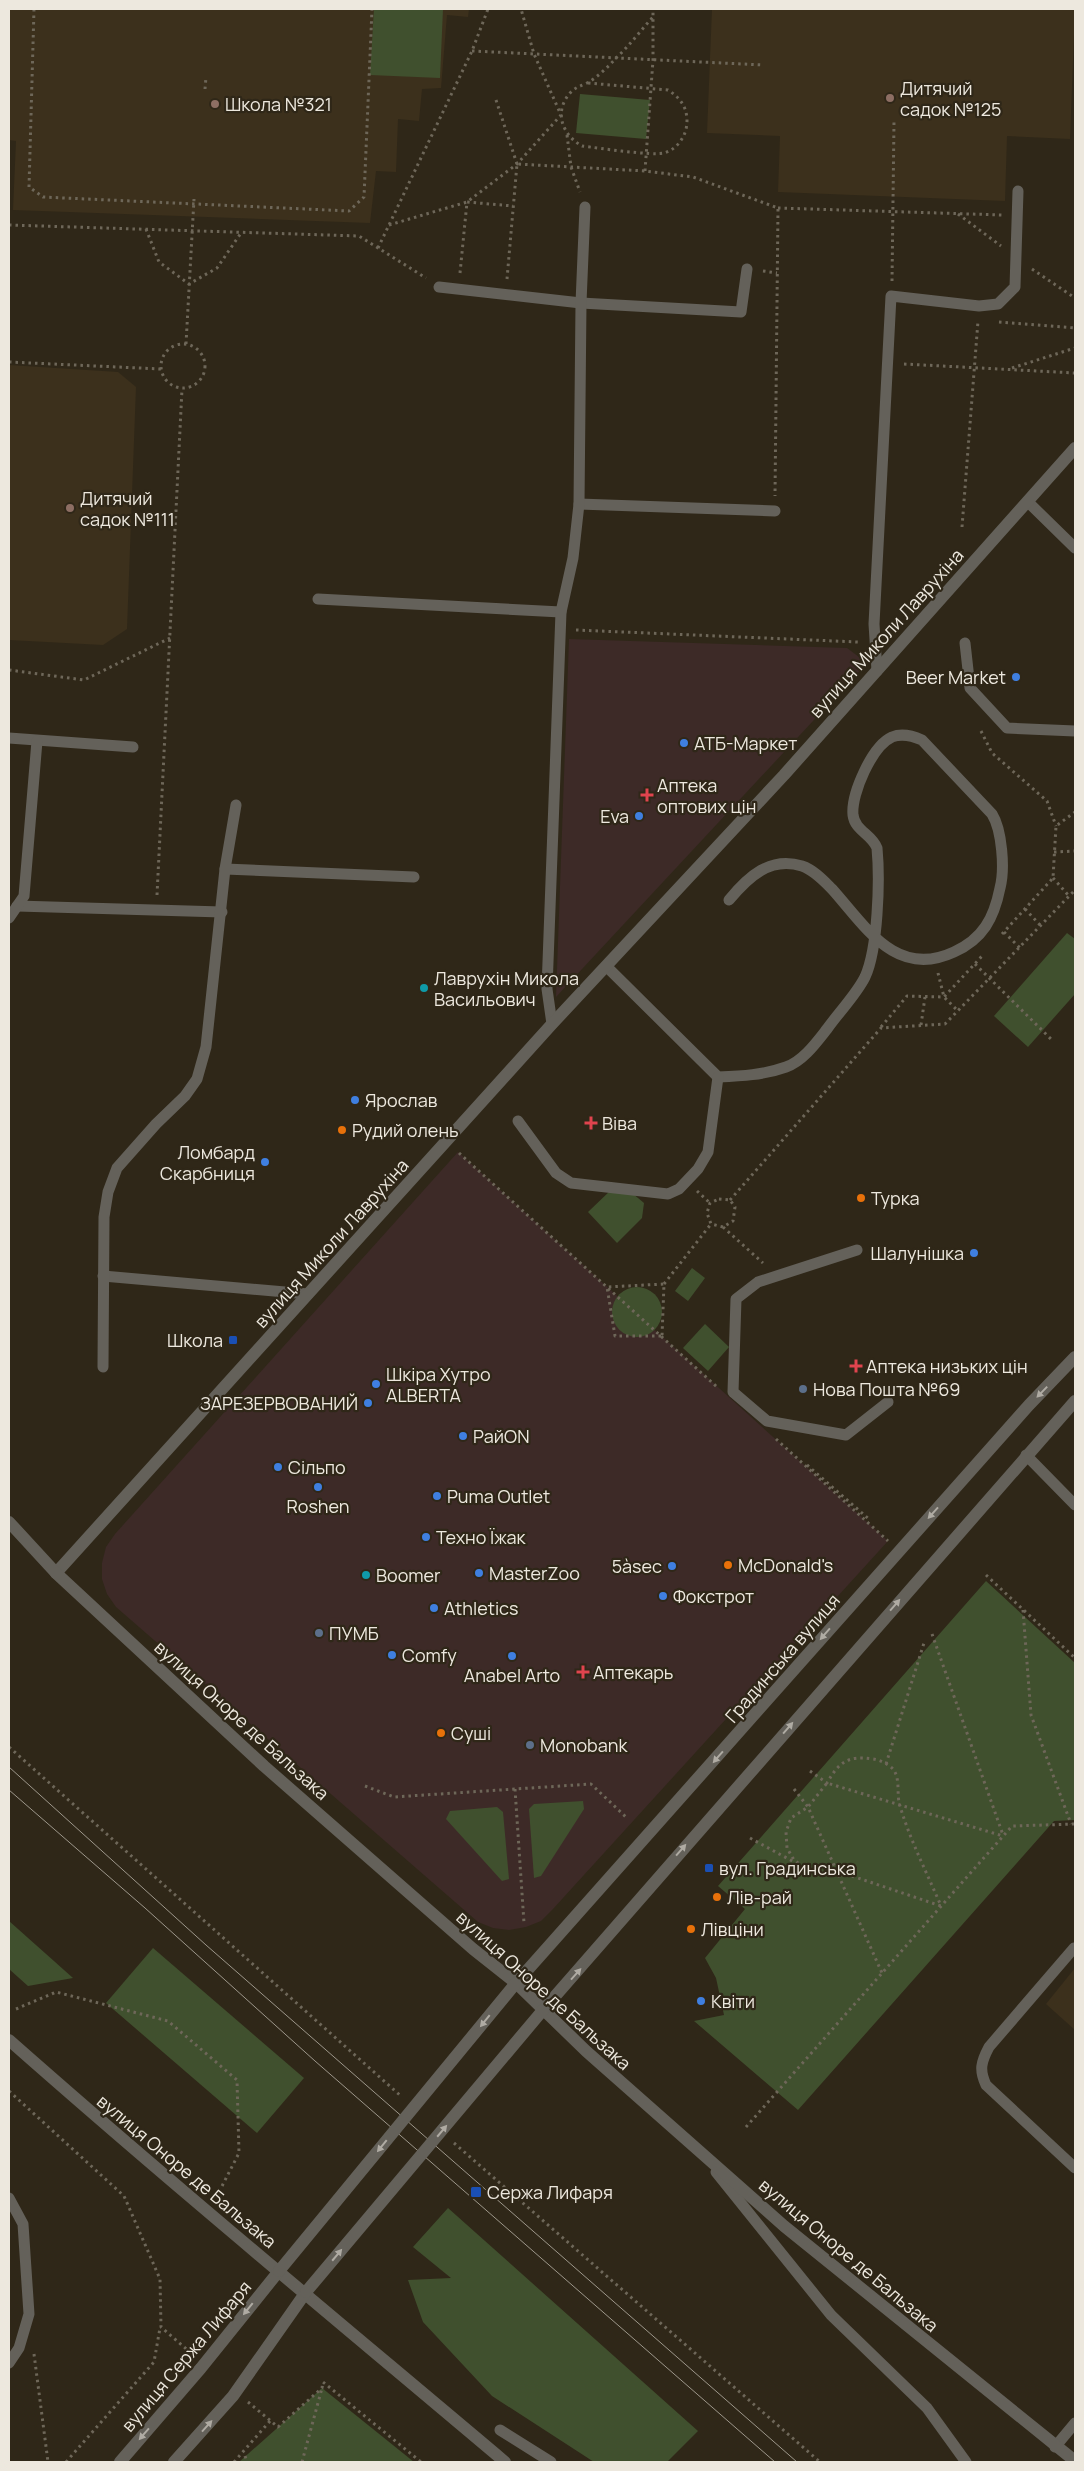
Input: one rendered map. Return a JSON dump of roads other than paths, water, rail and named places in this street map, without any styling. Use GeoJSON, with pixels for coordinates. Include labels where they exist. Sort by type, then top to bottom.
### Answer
{"type":"FeatureCollection","features":[{"type":"Feature","properties":{"kind":"street","name":"вулиця Миколи Лаврухіна"},"geometry":{"type":"LineString","coordinates":[[56,1573],[552,1024],[876,671],[1075,448]]}},
{"type":"Feature","properties":{"kind":"street","name":"Градинська вулиця"},"geometry":{"type":"LineString","coordinates":[[279,2271],[516,1983],[1022,1412],[1075,1357]]}},
{"type":"Feature","properties":{"kind":"street"},"geometry":{"type":"LineString","coordinates":[[174,2462],[236,2391],[306,2292],[543,2010],[1075,1401]]}},
{"type":"Feature","properties":{"kind":"street","name":"вулиця Оноре де Бальзака"},"geometry":{"type":"LineString","coordinates":[[9,1522],[56,1573],[264,1766],[473,1949],[516,1983],[586,2051],[703,2155],[784,2226],[1075,2461]]}},
{"type":"Feature","properties":{"kind":"street","name":"вулиця Оноре де Бальзака"},"geometry":{"type":"LineString","coordinates":[[9,2040],[143,2158],[306,2292],[505,2462]]}},
{"type":"Feature","properties":{"kind":"street","name":"вулиця Сержа Лифаря"},"geometry":{"type":"LineString","coordinates":[[120,2462],[204,2364],[279,2271]]}},
{"type":"Feature","properties":{"kind":"lane"},"geometry":{"type":"LineString","coordinates":[[876,671],[874,624],[891,296],[979,306],[998,304],[1015,287],[1018,191]]}},
{"type":"Feature","properties":{"kind":"lane"},"geometry":{"type":"LineString","coordinates":[[552,1024],[547,989],[560,612],[573,558],[579,504],[581,302],[585,207]]}},
{"type":"Feature","properties":{"kind":"lane"},"geometry":{"type":"LineString","coordinates":[[439,287],[581,302],[741,312],[747,269]]}},
{"type":"Feature","properties":{"kind":"lane"},"geometry":{"type":"LineString","coordinates":[[1028,502],[1075,548]]}},
{"type":"Feature","properties":{"kind":"lane"},"geometry":{"type":"LineString","coordinates":[[579,504],[775,512]]}},
{"type":"Feature","properties":{"kind":"lane"},"geometry":{"type":"LineString","coordinates":[[318,598],[560,612]]}},
{"type":"Feature","properties":{"kind":"lane"},"geometry":{"type":"LineString","coordinates":[[965,643],[970,688],[1008,728],[1075,731]]}},
{"type":"Feature","properties":{"kind":"lane"},"geometry":{"type":"LineString","coordinates":[[606,966],[718,1077],[756,1075],[787,1067],[808,1053],[865,977],[875,936],[877,848],[873,840],[858,828],[853,816],[853,807],[859,785],[878,749],[890,738],[910,736],[927,745],[992,814],[998,823],[1001,848],[1001,885],[994,914],[984,928],[964,947],[935,960],[910,959],[889,950],[875,936],[821,878],[803,866],[776,864],[769,866],[753,874],[729,900]]}},
{"type":"Feature","properties":{"kind":"lane"},"geometry":{"type":"LineString","coordinates":[[9,738],[133,747]]}},
{"type":"Feature","properties":{"kind":"lane"},"geometry":{"type":"LineString","coordinates":[[9,918],[24,896],[37,741]]}},
{"type":"Feature","properties":{"kind":"lane"},"geometry":{"type":"LineString","coordinates":[[103,1367],[103,1276],[106,1200],[117,1168],[156,1124],[185,1096],[197,1079],[206,1048],[222,912],[225,869],[236,805]]}},
{"type":"Feature","properties":{"kind":"lane"},"geometry":{"type":"LineString","coordinates":[[225,869],[414,877]]}},
{"type":"Feature","properties":{"kind":"lane"},"geometry":{"type":"LineString","coordinates":[[17,906],[222,912]]}},
{"type":"Feature","properties":{"kind":"lane"},"geometry":{"type":"LineString","coordinates":[[518,1120],[556,1173],[571,1183],[668,1194],[679,1189],[698,1169],[708,1152],[718,1077]]}},
{"type":"Feature","properties":{"kind":"lane"},"geometry":{"type":"LineString","coordinates":[[857,1250],[758,1282],[736,1299],[733,1392],[767,1421],[846,1435],[888,1402]]}},
{"type":"Feature","properties":{"kind":"lane"},"geometry":{"type":"LineString","coordinates":[[103,1276],[308,1294]]}},
{"type":"Feature","properties":{"kind":"lane"},"geometry":{"type":"LineString","coordinates":[[1026,1455],[1075,1504]]}},
{"type":"Feature","properties":{"kind":"lane"},"geometry":{"type":"LineString","coordinates":[[1074,1948],[989,2047],[982,2060],[980,2073],[986,2086],[1075,2168]]}},
{"type":"Feature","properties":{"kind":"lane"},"geometry":{"type":"LineString","coordinates":[[703,2155],[831,2315],[927,2408],[966,2462]]}},
{"type":"Feature","properties":{"kind":"lane"},"geometry":{"type":"LineString","coordinates":[[9,2198],[23,2224],[29,2314],[19,2348],[9,2363]]}},
{"type":"Feature","properties":{"kind":"lane"},"geometry":{"type":"LineString","coordinates":[[1056,2447],[1075,2423]]}},
{"type":"Feature","properties":{"kind":"lane"},"geometry":{"type":"LineString","coordinates":[[500,2430],[551,2462]]}},
{"type":"Feature","properties":{"kind":"tram line"},"geometry":{"type":"LineString","coordinates":[[9,1767],[206,1945],[797,2462]]}},
{"type":"Feature","properties":{"kind":"tram line"},"geometry":{"type":"LineString","coordinates":[[9,1790],[145,1908],[315,2061],[775,2462]]}},
{"type":"Feature","properties":{"kind":"place","name":"Дитячий садок №125"},"geometry":{"type":"Point","coordinates":[890,98]}},
{"type":"Feature","properties":{"kind":"place","name":"Школа №321"},"geometry":{"type":"Point","coordinates":[215,104]}},
{"type":"Feature","properties":{"kind":"place","name":"Дитячий садок №111"},"geometry":{"type":"Point","coordinates":[70,508]}},
{"type":"Feature","properties":{"kind":"place","name":"Beer Market"},"geometry":{"type":"Point","coordinates":[1016,677]}},
{"type":"Feature","properties":{"kind":"place","name":"АТБ-Маркет"},"geometry":{"type":"Point","coordinates":[684,743]}},
{"type":"Feature","properties":{"kind":"place","name":"Аптека оптових цін"},"geometry":{"type":"Point","coordinates":[647,795]}},
{"type":"Feature","properties":{"kind":"place","name":"Eva"},"geometry":{"type":"Point","coordinates":[639,816]}},
{"type":"Feature","properties":{"kind":"place","name":"Лаврухін Микола Васильович"},"geometry":{"type":"Point","coordinates":[424,988]}},
{"type":"Feature","properties":{"kind":"place","name":"Ярослав"},"geometry":{"type":"Point","coordinates":[355,1100]}},
{"type":"Feature","properties":{"kind":"place","name":"Віва"},"geometry":{"type":"Point","coordinates":[591,1123]}},
{"type":"Feature","properties":{"kind":"place","name":"Рудий олень"},"geometry":{"type":"Point","coordinates":[342,1130]}},
{"type":"Feature","properties":{"kind":"place","name":"Ломбард Скарбниця"},"geometry":{"type":"Point","coordinates":[265,1162]}},
{"type":"Feature","properties":{"kind":"place","name":"Турка"},"geometry":{"type":"Point","coordinates":[861,1198]}},
{"type":"Feature","properties":{"kind":"place","name":"Шалунішка"},"geometry":{"type":"Point","coordinates":[974,1253]}},
{"type":"Feature","properties":{"kind":"place","name":"Школа"},"geometry":{"type":"Point","coordinates":[233,1340]}},
{"type":"Feature","properties":{"kind":"place","name":"Аптека низьких цін"},"geometry":{"type":"Point","coordinates":[856,1366]}},
{"type":"Feature","properties":{"kind":"place","name":"Шкіра Хутро ALBERTA"},"geometry":{"type":"Point","coordinates":[376,1384]}},
{"type":"Feature","properties":{"kind":"place","name":"Нова Пошта №69"},"geometry":{"type":"Point","coordinates":[803,1389]}},
{"type":"Feature","properties":{"kind":"place","name":"ЗАРЕЗЕРВОВАНИЙ"},"geometry":{"type":"Point","coordinates":[368,1403]}},
{"type":"Feature","properties":{"kind":"place","name":"РайON"},"geometry":{"type":"Point","coordinates":[463,1436]}},
{"type":"Feature","properties":{"kind":"place","name":"Сільпо"},"geometry":{"type":"Point","coordinates":[278,1467]}},
{"type":"Feature","properties":{"kind":"place","name":"Roshen"},"geometry":{"type":"Point","coordinates":[318,1487]}},
{"type":"Feature","properties":{"kind":"place","name":"Puma Outlet"},"geometry":{"type":"Point","coordinates":[437,1496]}},
{"type":"Feature","properties":{"kind":"place","name":"Техно Їжак"},"geometry":{"type":"Point","coordinates":[426,1537]}},
{"type":"Feature","properties":{"kind":"place","name":"McDonald's"},"geometry":{"type":"Point","coordinates":[728,1565]}},
{"type":"Feature","properties":{"kind":"place","name":"5àsec"},"geometry":{"type":"Point","coordinates":[672,1566]}},
{"type":"Feature","properties":{"kind":"place","name":"MasterZoo"},"geometry":{"type":"Point","coordinates":[479,1573]}},
{"type":"Feature","properties":{"kind":"place","name":"Boomer"},"geometry":{"type":"Point","coordinates":[366,1575]}},
{"type":"Feature","properties":{"kind":"place","name":"Фокстрот"},"geometry":{"type":"Point","coordinates":[663,1596]}},
{"type":"Feature","properties":{"kind":"place","name":"Athletics"},"geometry":{"type":"Point","coordinates":[434,1608]}},
{"type":"Feature","properties":{"kind":"place","name":"ПУМБ"},"geometry":{"type":"Point","coordinates":[319,1633]}},
{"type":"Feature","properties":{"kind":"place","name":"Comfy"},"geometry":{"type":"Point","coordinates":[392,1655]}},
{"type":"Feature","properties":{"kind":"place","name":"Anabel Arto"},"geometry":{"type":"Point","coordinates":[512,1656]}},
{"type":"Feature","properties":{"kind":"place","name":"Аптекарь"},"geometry":{"type":"Point","coordinates":[583,1672]}},
{"type":"Feature","properties":{"kind":"place","name":"Суші"},"geometry":{"type":"Point","coordinates":[441,1733]}},
{"type":"Feature","properties":{"kind":"place","name":"Monobank"},"geometry":{"type":"Point","coordinates":[530,1745]}},
{"type":"Feature","properties":{"kind":"place","name":"вул. Градинська"},"geometry":{"type":"Point","coordinates":[709,1868]}},
{"type":"Feature","properties":{"kind":"place","name":"Лів-рай"},"geometry":{"type":"Point","coordinates":[717,1897]}},
{"type":"Feature","properties":{"kind":"place","name":"Лівціни"},"geometry":{"type":"Point","coordinates":[691,1929]}},
{"type":"Feature","properties":{"kind":"place","name":"Kвіти"},"geometry":{"type":"Point","coordinates":[701,2001]}},
{"type":"Feature","properties":{"kind":"place","name":"Сержа Лифаря"},"geometry":{"type":"Point","coordinates":[476,2192]}}]}
